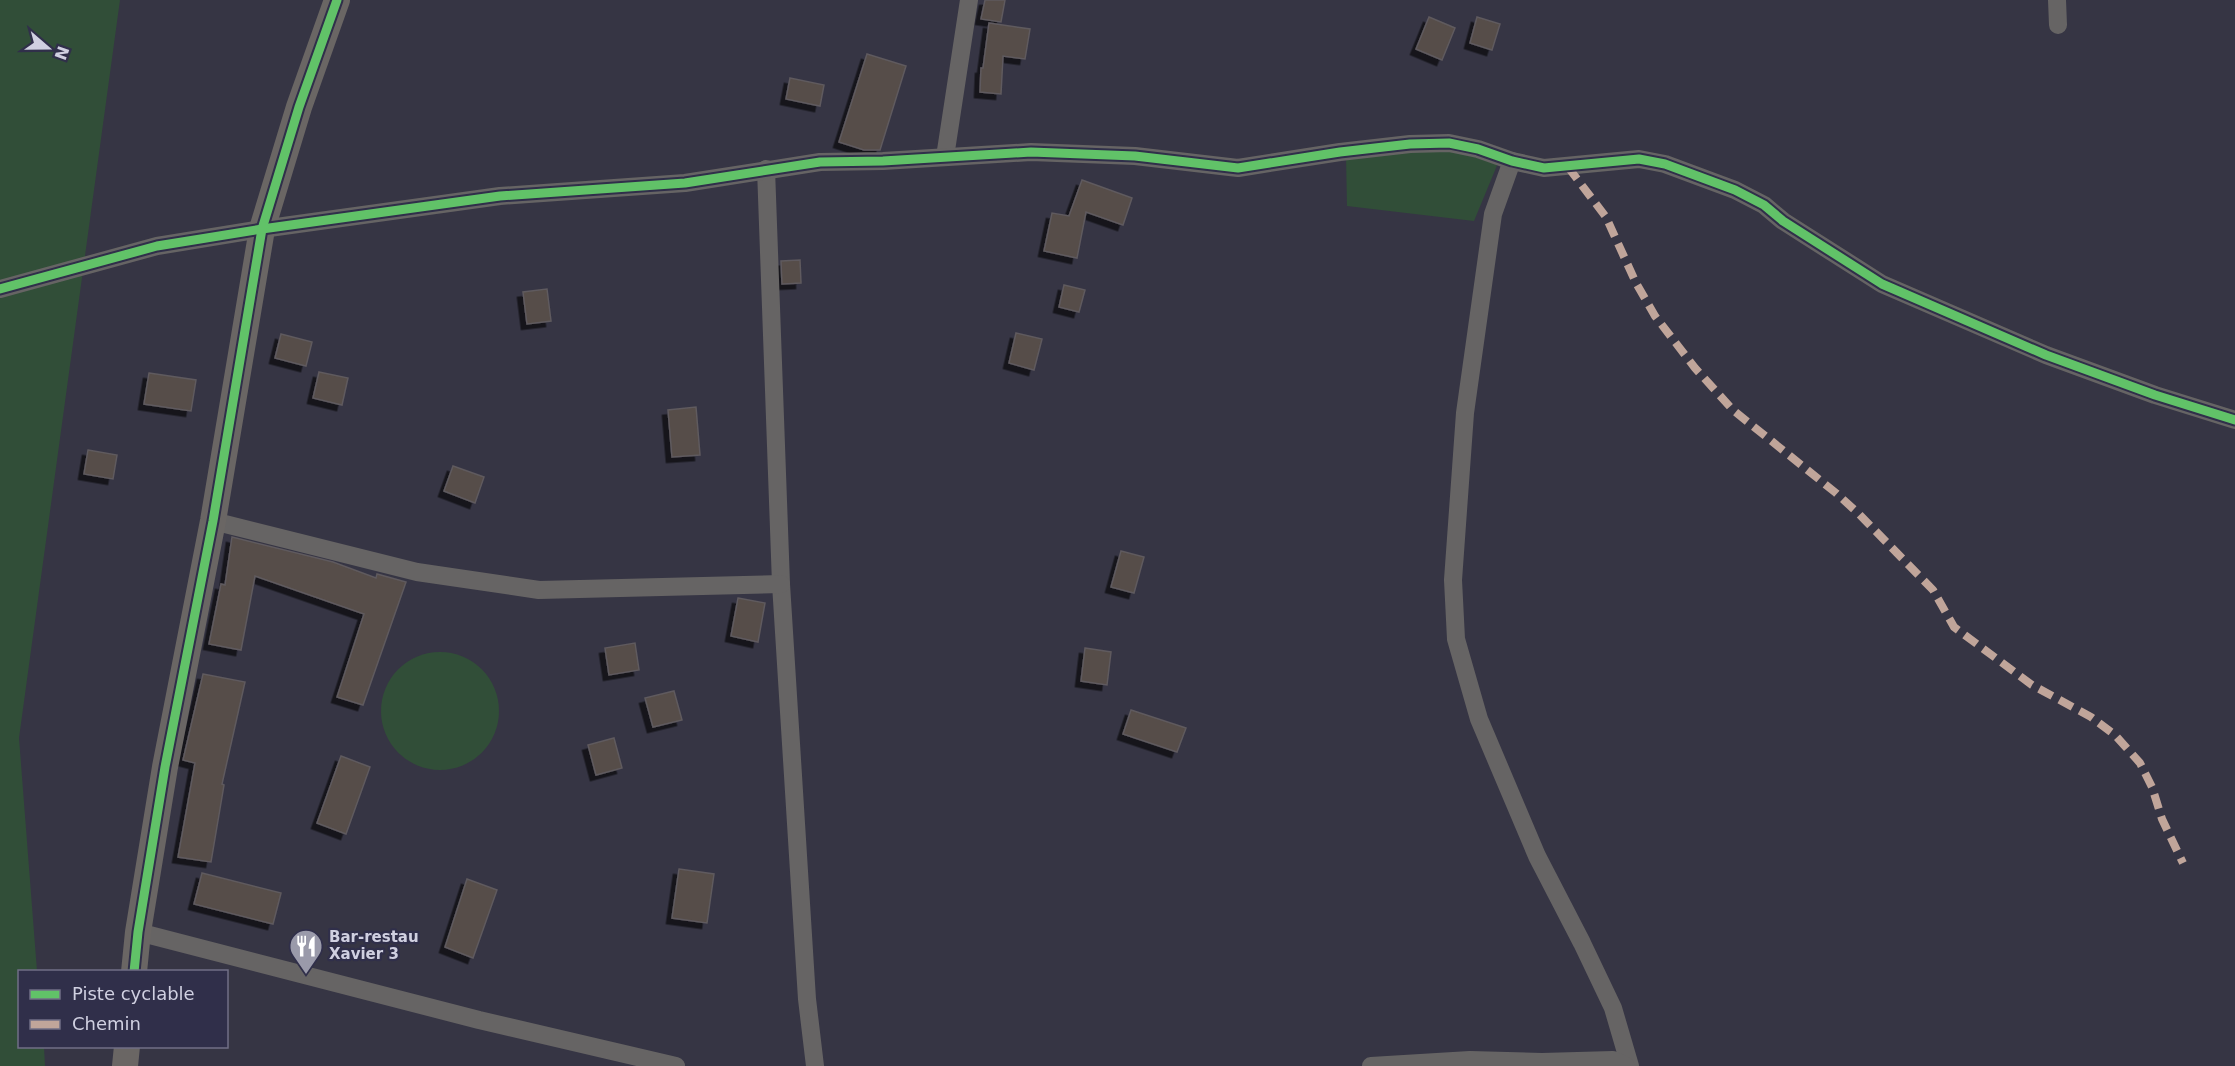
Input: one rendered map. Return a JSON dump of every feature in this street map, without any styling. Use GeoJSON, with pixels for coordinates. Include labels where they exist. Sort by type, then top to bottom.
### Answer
{"type":"FeatureCollection","features":[{"type":"Feature","properties":{"kind":"street"},"geometry":{"type":"LineString","coordinates":[[134,970],[138,932],[165,766],[213,521],[261,229],[299,107],[337,0]]}},
{"type":"Feature","properties":{"kind":"street"},"geometry":{"type":"LineString","coordinates":[[945,157],[969,0]]}},
{"type":"Feature","properties":{"kind":"street"},"geometry":{"type":"LineString","coordinates":[[2057,0],[2058,25]]}},
{"type":"Feature","properties":{"kind":"street"},"geometry":{"type":"LineString","coordinates":[[0,289],[157,246],[261,229],[501,196],[685,183],[820,162],[1031,152],[1135,156],[1238,168],[1340,152],[1410,144],[1449,143],[1544,168],[1639,159],[1665,164],[1736,190],[1764,205],[1783,221],[1882,284],[2046,355],[2155,395],[2235,420]]}},
{"type":"Feature","properties":{"kind":"street"},"geometry":{"type":"LineString","coordinates":[[1512,161],[1493,214],[1465,414],[1453,580],[1456,639],[1479,719],[1537,856],[1613,1008],[1628,1066]]}},
{"type":"Feature","properties":{"kind":"street"},"geometry":{"type":"LineString","coordinates":[[766,169],[781,584],[807,999],[815,1066]]}},
{"type":"Feature","properties":{"kind":"street"},"geometry":{"type":"LineString","coordinates":[[213,521],[417,572],[539,590],[781,584]]}},
{"type":"Feature","properties":{"kind":"street"},"geometry":{"type":"LineString","coordinates":[[138,932],[478,1020],[676,1066]]}},
{"type":"Feature","properties":{"kind":"street"},"geometry":{"type":"LineString","coordinates":[[125,1066],[127,1048]]}},
{"type":"Feature","properties":{"kind":"street"},"geometry":{"type":"LineString","coordinates":[[1371,1066],[1470,1060],[1542,1062],[1613,1060],[1628,1066]]}},
{"type":"Feature","properties":{"kind":"green space"},"geometry":{"type":"Polygon","coordinates":[[[0,0],[120,0],[19,738],[37,970],[18,970],[18,1048],[44,1048],[45,1066],[0,1066],[0,0]]]}},
{"type":"Feature","properties":{"kind":"green space"},"geometry":{"type":"Polygon","coordinates":[[[1443,149],[1498,163],[1474,221],[1347,206],[1346,156],[1443,149]]]}},
{"type":"Feature","properties":{"kind":"green space"},"geometry":{"type":"Polygon","coordinates":[[[440,652],[473,662],[489,678],[499,711],[489,744],[473,760],[440,770],[407,760],[391,744],[381,711],[391,678],[407,662],[440,652]]]}},
{"type":"Feature","properties":{"kind":"building"},"geometry":{"type":"Polygon","coordinates":[[[985,0],[1005,0],[1001,22],[981,19],[985,0]]]}},
{"type":"Feature","properties":{"kind":"building"},"geometry":{"type":"Polygon","coordinates":[[[1429,17],[1455,28],[1442,60],[1416,49],[1429,17]]]}},
{"type":"Feature","properties":{"kind":"building"},"geometry":{"type":"Polygon","coordinates":[[[1477,17],[1500,24],[1492,50],[1470,43],[1477,17]]]}},
{"type":"Feature","properties":{"kind":"building"},"geometry":{"type":"Polygon","coordinates":[[[989,23],[1030,29],[1025,59],[1003,56],[1001,94],[980,92],[981,68],[983,68],[989,23]]]}},
{"type":"Feature","properties":{"kind":"building"},"geometry":{"type":"Polygon","coordinates":[[[867,54],[906,66],[880,150],[864,150],[839,142],[867,54]]]}},
{"type":"Feature","properties":{"kind":"building"},"geometry":{"type":"Polygon","coordinates":[[[790,78],[824,85],[820,106],[786,99],[790,78]]]}},
{"type":"Feature","properties":{"kind":"building"},"geometry":{"type":"Polygon","coordinates":[[[1082,180],[1132,198],[1123,225],[1086,212],[1077,258],[1044,251],[1052,213],[1069,216],[1082,180]]]}},
{"type":"Feature","properties":{"kind":"building"},"geometry":{"type":"Polygon","coordinates":[[[800,260],[801,283],[782,284],[781,261],[800,260]]]}},
{"type":"Feature","properties":{"kind":"building"},"geometry":{"type":"Polygon","coordinates":[[[1064,285],[1085,290],[1079,312],[1059,307],[1064,285]]]}},
{"type":"Feature","properties":{"kind":"building"},"geometry":{"type":"Polygon","coordinates":[[[547,289],[551,321],[527,324],[523,292],[547,289]]]}},
{"type":"Feature","properties":{"kind":"building"},"geometry":{"type":"Polygon","coordinates":[[[1016,333],[1042,339],[1034,370],[1009,363],[1016,333]]]}},
{"type":"Feature","properties":{"kind":"building"},"geometry":{"type":"Polygon","coordinates":[[[281,334],[312,342],[306,366],[275,358],[281,334]]]}},
{"type":"Feature","properties":{"kind":"building"},"geometry":{"type":"Polygon","coordinates":[[[319,372],[348,378],[342,405],[313,398],[319,372]]]}},
{"type":"Feature","properties":{"kind":"building"},"geometry":{"type":"Polygon","coordinates":[[[149,373],[196,380],[191,411],[144,404],[149,373]]]}},
{"type":"Feature","properties":{"kind":"building"},"geometry":{"type":"Polygon","coordinates":[[[696,407],[700,455],[672,457],[668,410],[696,407]]]}},
{"type":"Feature","properties":{"kind":"building"},"geometry":{"type":"Polygon","coordinates":[[[88,450],[117,455],[113,479],[84,474],[88,450]]]}},
{"type":"Feature","properties":{"kind":"building"},"geometry":{"type":"Polygon","coordinates":[[[453,466],[484,477],[475,503],[444,491],[453,466]]]}},
{"type":"Feature","properties":{"kind":"building"},"geometry":{"type":"Polygon","coordinates":[[[232,537],[333,562],[376,578],[377,574],[406,582],[363,705],[337,697],[364,614],[255,576],[241,650],[209,644],[221,584],[225,585],[232,537]]]}},
{"type":"Feature","properties":{"kind":"building"},"geometry":{"type":"Polygon","coordinates":[[[1121,551],[1144,557],[1134,593],[1111,587],[1121,551]]]}},
{"type":"Feature","properties":{"kind":"building"},"geometry":{"type":"Polygon","coordinates":[[[738,598],[765,603],[758,642],[731,636],[738,598]]]}},
{"type":"Feature","properties":{"kind":"building"},"geometry":{"type":"Polygon","coordinates":[[[635,643],[639,670],[609,675],[605,648],[635,643]]]}},
{"type":"Feature","properties":{"kind":"building"},"geometry":{"type":"Polygon","coordinates":[[[1085,648],[1111,652],[1107,685],[1081,681],[1085,648]]]}},
{"type":"Feature","properties":{"kind":"building"},"geometry":{"type":"Polygon","coordinates":[[[203,674],[245,682],[222,784],[224,785],[211,862],[178,857],[195,763],[183,760],[203,674]]]}},
{"type":"Feature","properties":{"kind":"building"},"geometry":{"type":"Polygon","coordinates":[[[674,691],[682,720],[653,727],[645,698],[674,691]]]}},
{"type":"Feature","properties":{"kind":"building"},"geometry":{"type":"Polygon","coordinates":[[[1131,710],[1186,728],[1177,752],[1123,734],[1131,710]]]}},
{"type":"Feature","properties":{"kind":"building"},"geometry":{"type":"Polygon","coordinates":[[[614,738],[622,768],[596,775],[588,745],[614,738]]]}},
{"type":"Feature","properties":{"kind":"building"},"geometry":{"type":"Polygon","coordinates":[[[341,756],[370,767],[346,834],[317,823],[341,756]]]}},
{"type":"Feature","properties":{"kind":"building"},"geometry":{"type":"Polygon","coordinates":[[[679,869],[714,874],[707,923],[672,918],[679,869]]]}},
{"type":"Feature","properties":{"kind":"building"},"geometry":{"type":"Polygon","coordinates":[[[202,873],[281,893],[273,924],[194,904],[202,873]]]}},
{"type":"Feature","properties":{"kind":"building"},"geometry":{"type":"Polygon","coordinates":[[[467,879],[497,890],[473,958],[445,947],[467,879]]]}},
{"type":"Feature","properties":{"kind":"marked path"},"geometry":{"type":"LineString","coordinates":[[1568,167],[1606,217],[1636,283],[1655,316],[1695,368],[1733,410],[1859,514],[1933,590],[1954,627],[2032,685],[2091,717],[2115,735],[2140,763],[2152,787],[2162,819],[2183,863]]}},
{"type":"Feature","properties":{"kind":"cycle path"},"geometry":{"type":"LineString","coordinates":[[134,970],[138,932],[165,767],[213,521],[262,229],[299,107],[337,0]]}},
{"type":"Feature","properties":{"kind":"cycle path"},"geometry":{"type":"LineString","coordinates":[[0,289],[157,246],[262,229],[500,196],[685,183],[820,162],[883,161],[1031,152],[1135,156],[1238,168],[1340,152],[1410,144],[1449,143],[1544,168],[1639,159],[1665,164],[1735,190],[1764,205],[1783,221],[1882,284],[2046,355],[2155,395],[2235,420]]}},
{"type":"Feature","properties":{"kind":"place","name":"Bar-restau Xavier 3"},"geometry":{"type":"Point","coordinates":[306,975]}}]}
